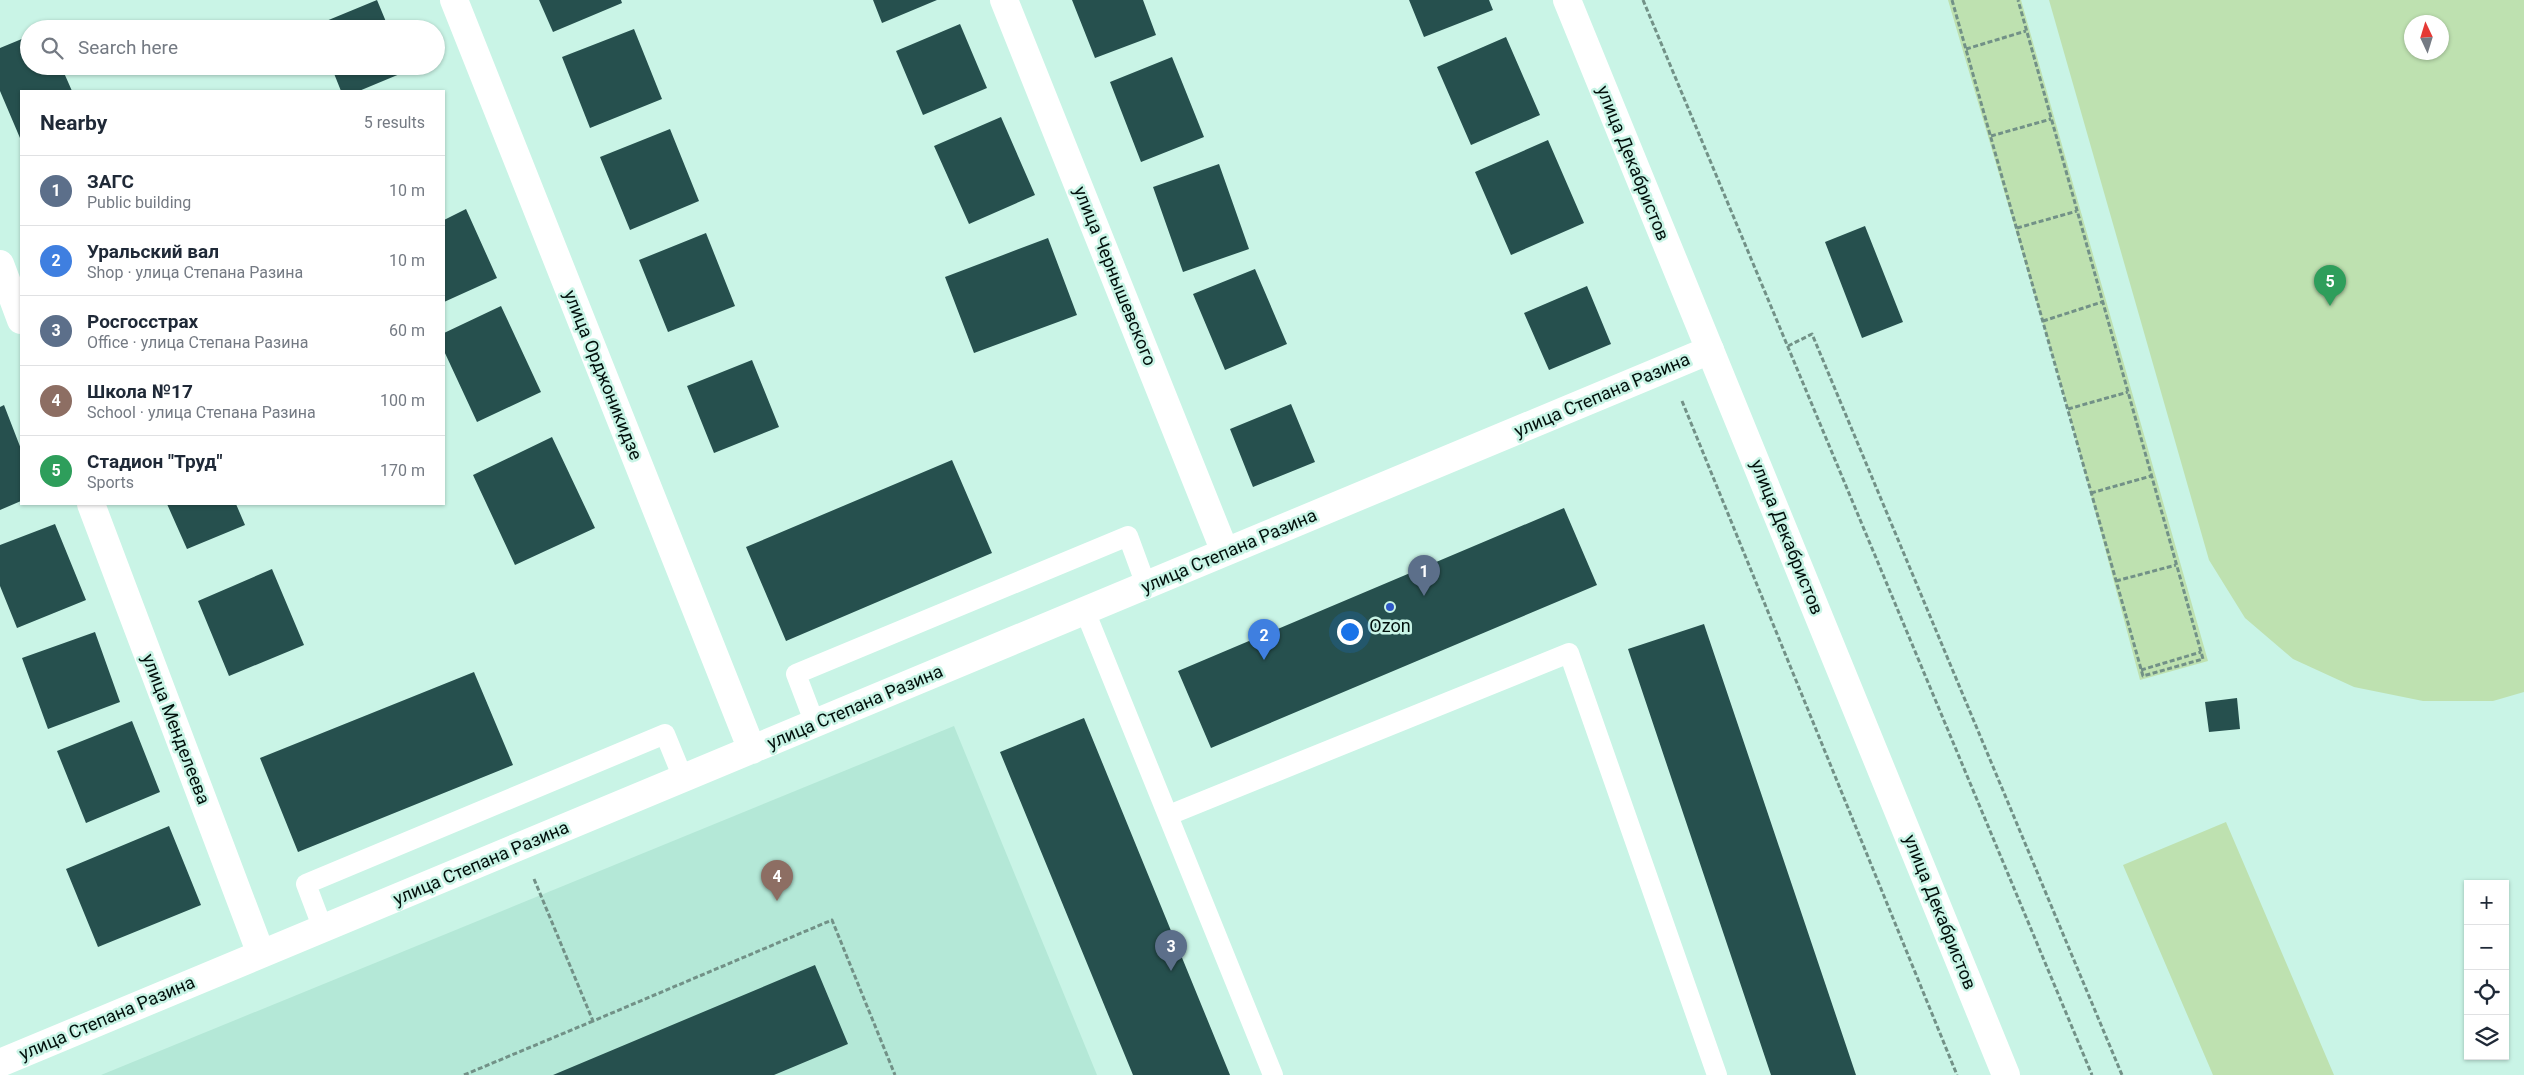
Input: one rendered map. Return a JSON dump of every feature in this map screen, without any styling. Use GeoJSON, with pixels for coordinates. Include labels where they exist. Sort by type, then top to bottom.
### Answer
{"type":"FeatureCollection","features":[{"type":"Feature","properties":{"kind":"street","name":"улица Орджоникидзе"},"geometry":{"type":"LineString","coordinates":[[454,0],[752,750]]}},
{"type":"Feature","properties":{"kind":"street","name":"улица Чернышевского"},"geometry":{"type":"LineString","coordinates":[[1004,0],[1225,552]]}},
{"type":"Feature","properties":{"kind":"street","name":"улица Декабристов"},"geometry":{"type":"LineString","coordinates":[[1567,0],[2006,1075]]}},
{"type":"Feature","properties":{"kind":"street"},"geometry":{"type":"LineString","coordinates":[[0,264],[20,317]]}},
{"type":"Feature","properties":{"kind":"street","name":"улица Степана Разина"},"geometry":{"type":"LineString","coordinates":[[0,1063],[1710,350]]}},
{"type":"Feature","properties":{"kind":"street","name":"улица Менделеева"},"geometry":{"type":"LineString","coordinates":[[91,505],[261,954]]}},
{"type":"Feature","properties":{"kind":"lane"},"geometry":{"type":"LineString","coordinates":[[814,724],[796,674],[903,629],[1128,536],[1146,585]]}},
{"type":"Feature","properties":{"kind":"lane"},"geometry":{"type":"LineString","coordinates":[[1084,611],[1169,815],[1273,1075]]}},
{"type":"Feature","properties":{"kind":"lane"},"geometry":{"type":"LineString","coordinates":[[1169,815],[1569,653],[1717,1075]]}},
{"type":"Feature","properties":{"kind":"lane"},"geometry":{"type":"LineString","coordinates":[[323,929],[306,884],[324,876],[665,734],[683,778]]}},
{"type":"Feature","properties":{"kind":"path"},"geometry":{"type":"LineString","coordinates":[[1643,0],[2092,1075]]}},
{"type":"Feature","properties":{"kind":"path"},"geometry":{"type":"LineString","coordinates":[[1952,0],[2143,676],[2203,659],[2018,0]]}},
{"type":"Feature","properties":{"kind":"path"},"geometry":{"type":"LineString","coordinates":[[1966,49],[2026,31]]}},
{"type":"Feature","properties":{"kind":"path"},"geometry":{"type":"LineString","coordinates":[[1990,136],[2051,119]]}},
{"type":"Feature","properties":{"kind":"path"},"geometry":{"type":"LineString","coordinates":[[2017,228],[2077,211]]}},
{"type":"Feature","properties":{"kind":"path"},"geometry":{"type":"LineString","coordinates":[[2043,321],[2102,302]]}},
{"type":"Feature","properties":{"kind":"path"},"geometry":{"type":"LineString","coordinates":[[1788,346],[1812,334],[2122,1075]]}},
{"type":"Feature","properties":{"kind":"path"},"geometry":{"type":"LineString","coordinates":[[2068,409],[2128,392]]}},
{"type":"Feature","properties":{"kind":"path"},"geometry":{"type":"LineString","coordinates":[[1680,398],[1957,1075]]}},
{"type":"Feature","properties":{"kind":"path"},"geometry":{"type":"LineString","coordinates":[[2091,493],[2151,476]]}},
{"type":"Feature","properties":{"kind":"path"},"geometry":{"type":"LineString","coordinates":[[2116,582],[2176,565]]}},
{"type":"Feature","properties":{"kind":"path"},"geometry":{"type":"LineString","coordinates":[[2141,670],[2201,652]]}},
{"type":"Feature","properties":{"kind":"path"},"geometry":{"type":"LineString","coordinates":[[530,870],[593,1021]]}},
{"type":"Feature","properties":{"kind":"path"},"geometry":{"type":"LineString","coordinates":[[464,1075],[832,920],[895,1075]]}},
{"type":"Feature","properties":{"kind":"shaded area"},"geometry":{"type":"Polygon","coordinates":[[[1948,0],[2021,0],[2208,661],[2140,680],[2068,409],[1948,0]]]}},
{"type":"Feature","properties":{"kind":"shaded area"},"geometry":{"type":"Polygon","coordinates":[[[2049,0],[2524,0],[2524,692],[2493,701],[2423,701],[2354,687],[2293,659],[2245,618],[2209,560],[2049,0]]]}},
{"type":"Feature","properties":{"kind":"shaded area"},"geometry":{"type":"Polygon","coordinates":[[[954,726],[1097,1075],[101,1075],[954,726]]]}},
{"type":"Feature","properties":{"kind":"shaded area"},"geometry":{"type":"Polygon","coordinates":[[[2226,822],[2334,1075],[2213,1075],[2123,865],[2226,822]]]}},
{"type":"Feature","properties":{"kind":"building"},"geometry":{"type":"Polygon","coordinates":[[[377,0],[385,20],[329,20],[377,0]]]}},
{"type":"Feature","properties":{"kind":"building"},"geometry":{"type":"Polygon","coordinates":[[[539,0],[621,0],[622,3],[553,32],[539,0]]]}},
{"type":"Feature","properties":{"kind":"building"},"geometry":{"type":"Polygon","coordinates":[[[873,0],[937,0],[882,23],[873,0]]]}},
{"type":"Feature","properties":{"kind":"building"},"geometry":{"type":"Polygon","coordinates":[[[1072,0],[1143,0],[1156,35],[1095,58],[1072,0]]]}},
{"type":"Feature","properties":{"kind":"building"},"geometry":{"type":"Polygon","coordinates":[[[1409,0],[1489,0],[1493,10],[1424,37],[1409,0]]]}},
{"type":"Feature","properties":{"kind":"building"},"geometry":{"type":"Polygon","coordinates":[[[960,24],[987,88],[923,115],[896,51],[960,24]]]}},
{"type":"Feature","properties":{"kind":"building"},"geometry":{"type":"Polygon","coordinates":[[[634,29],[662,99],[590,128],[562,57],[634,29]]]}},
{"type":"Feature","properties":{"kind":"building"},"geometry":{"type":"Polygon","coordinates":[[[1506,37],[1540,115],[1471,145],[1437,67],[1506,37]]]}},
{"type":"Feature","properties":{"kind":"building"},"geometry":{"type":"Polygon","coordinates":[[[20,40],[20,75],[65,75],[72,90],[20,90],[20,138],[0,91],[0,48],[20,40]]]}},
{"type":"Feature","properties":{"kind":"building"},"geometry":{"type":"Polygon","coordinates":[[[1172,57],[1204,137],[1141,162],[1110,82],[1172,57]]]}},
{"type":"Feature","properties":{"kind":"building"},"geometry":{"type":"Polygon","coordinates":[[[335,75],[397,75],[361,90],[341,90],[335,75]]]}},
{"type":"Feature","properties":{"kind":"building"},"geometry":{"type":"Polygon","coordinates":[[[1001,117],[1035,195],[969,224],[934,146],[1001,117]]]}},
{"type":"Feature","properties":{"kind":"building"},"geometry":{"type":"Polygon","coordinates":[[[670,129],[699,201],[630,230],[600,157],[670,129]]]}},
{"type":"Feature","properties":{"kind":"building"},"geometry":{"type":"Polygon","coordinates":[[[1548,140],[1584,223],[1511,255],[1475,172],[1548,140]]]}},
{"type":"Feature","properties":{"kind":"building"},"geometry":{"type":"Polygon","coordinates":[[[1219,164],[1249,249],[1183,272],[1153,187],[1219,164]]]}},
{"type":"Feature","properties":{"kind":"building"},"geometry":{"type":"Polygon","coordinates":[[[466,209],[497,278],[445,302],[445,220],[466,209]]]}},
{"type":"Feature","properties":{"kind":"building"},"geometry":{"type":"Polygon","coordinates":[[[1865,226],[1903,322],[1862,338],[1825,242],[1865,226]]]}},
{"type":"Feature","properties":{"kind":"building"},"geometry":{"type":"Polygon","coordinates":[[[706,233],[735,306],[668,332],[639,260],[706,233]]]}},
{"type":"Feature","properties":{"kind":"building"},"geometry":{"type":"Polygon","coordinates":[[[1048,238],[1077,315],[974,353],[945,277],[1048,238]]]}},
{"type":"Feature","properties":{"kind":"building"},"geometry":{"type":"Polygon","coordinates":[[[1255,269],[1287,344],[1225,370],[1193,294],[1255,269]]]}},
{"type":"Feature","properties":{"kind":"building"},"geometry":{"type":"Polygon","coordinates":[[[1587,286],[1611,344],[1549,370],[1524,313],[1587,286]]]}},
{"type":"Feature","properties":{"kind":"building"},"geometry":{"type":"Polygon","coordinates":[[[501,306],[541,392],[477,422],[445,353],[445,333],[501,306]]]}},
{"type":"Feature","properties":{"kind":"building"},"geometry":{"type":"Polygon","coordinates":[[[752,360],[779,427],[714,453],[687,386],[752,360]]]}},
{"type":"Feature","properties":{"kind":"building"},"geometry":{"type":"Polygon","coordinates":[[[1291,404],[1315,462],[1253,487],[1230,429],[1291,404]]]}},
{"type":"Feature","properties":{"kind":"building"},"geometry":{"type":"Polygon","coordinates":[[[4,405],[20,446],[20,501],[0,510],[0,407],[4,405]]]}},
{"type":"Feature","properties":{"kind":"building"},"geometry":{"type":"Polygon","coordinates":[[[552,437],[595,528],[515,565],[473,475],[552,437]]]}},
{"type":"Feature","properties":{"kind":"building"},"geometry":{"type":"Polygon","coordinates":[[[952,460],[992,553],[786,641],[746,547],[952,460]]]}},
{"type":"Feature","properties":{"kind":"building"},"geometry":{"type":"Polygon","coordinates":[[[167,505],[236,505],[245,525],[187,549],[167,505]]]}},
{"type":"Feature","properties":{"kind":"building"},"geometry":{"type":"Polygon","coordinates":[[[1564,508],[1597,585],[1211,748],[1178,671],[1564,508]]]}},
{"type":"Feature","properties":{"kind":"building"},"geometry":{"type":"Polygon","coordinates":[[[55,524],[86,600],[17,628],[0,586],[0,545],[55,524]]]}},
{"type":"Feature","properties":{"kind":"building"},"geometry":{"type":"Polygon","coordinates":[[[272,569],[304,645],[229,676],[198,601],[272,569]]]}},
{"type":"Feature","properties":{"kind":"building"},"geometry":{"type":"Polygon","coordinates":[[[1704,624],[1856,1075],[1771,1075],[1628,649],[1704,624]]]}},
{"type":"Feature","properties":{"kind":"building"},"geometry":{"type":"Polygon","coordinates":[[[95,632],[120,702],[48,729],[22,658],[95,632]]]}},
{"type":"Feature","properties":{"kind":"building"},"geometry":{"type":"Polygon","coordinates":[[[474,672],[513,765],[298,852],[260,758],[474,672]]]}},
{"type":"Feature","properties":{"kind":"building"},"geometry":{"type":"Polygon","coordinates":[[[2237,698],[2240,729],[2209,732],[2205,702],[2237,698]]]}},
{"type":"Feature","properties":{"kind":"building"},"geometry":{"type":"Polygon","coordinates":[[[1084,718],[1230,1075],[1133,1075],[1000,752],[1084,718]]]}},
{"type":"Feature","properties":{"kind":"building"},"geometry":{"type":"Polygon","coordinates":[[[132,721],[160,792],[86,823],[57,751],[132,721]]]}},
{"type":"Feature","properties":{"kind":"building"},"geometry":{"type":"Polygon","coordinates":[[[169,826],[201,905],[98,947],[66,869],[169,826]]]}},
{"type":"Feature","properties":{"kind":"building"},"geometry":{"type":"Polygon","coordinates":[[[815,965],[848,1044],[774,1075],[553,1075],[815,965]]]}},
{"type":"Feature","properties":{"kind":"place","name":"Стадион \"Труд\""},"geometry":{"type":"Point","coordinates":[2330,306]}},
{"type":"Feature","properties":{"kind":"place","name":"ЗАГС"},"geometry":{"type":"Point","coordinates":[1424,596]}},
{"type":"Feature","properties":{"kind":"place","name":"Ozon"},"geometry":{"type":"Point","coordinates":[1390,607]}},
{"type":"Feature","properties":{"kind":"place","name":"Уральский вал"},"geometry":{"type":"Point","coordinates":[1264,660]}},
{"type":"Feature","properties":{"kind":"place","name":"Школа №17"},"geometry":{"type":"Point","coordinates":[777,901]}},
{"type":"Feature","properties":{"kind":"place","name":"Росгосстрах"},"geometry":{"type":"Point","coordinates":[1171,971]}}]}
